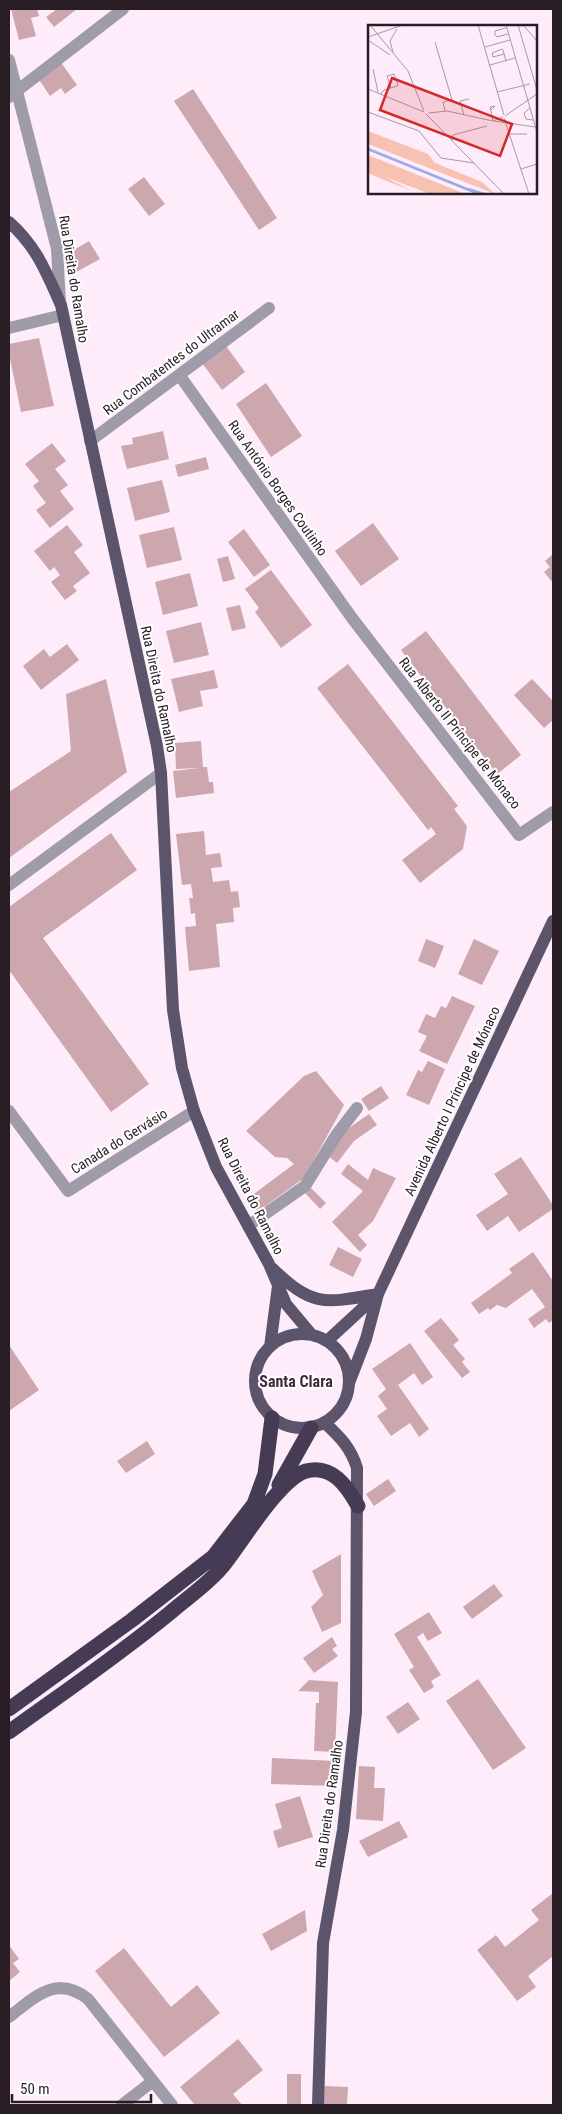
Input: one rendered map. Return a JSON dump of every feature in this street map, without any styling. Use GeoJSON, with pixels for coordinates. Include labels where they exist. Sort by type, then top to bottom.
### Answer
{"type":"FeatureCollection","features":[{"type":"Feature","properties":{"kind":"highway"},"geometry":{"type":"LineString","coordinates":[[9,1709],[132,1620],[213,1557],[254,1504],[265,1474],[272,1418]]}},
{"type":"Feature","properties":{"kind":"highway"},"geometry":{"type":"LineString","coordinates":[[9,1732],[134,1643],[221,1569],[266,1508],[318,1425]]}},
{"type":"Feature","properties":{"kind":"highway"},"geometry":{"type":"LineString","coordinates":[[266,1508],[293,1478],[306,1471],[316,1470],[328,1472],[344,1482],[358,1506]]}},
{"type":"Feature","properties":{"kind":"main road"},"geometry":{"type":"LineString","coordinates":[[9,222],[40,258],[62,310]]}},
{"type":"Feature","properties":{"kind":"main road","name":"Rua Direita do Ramalho"},"geometry":{"type":"LineString","coordinates":[[62,310],[158,746],[173,1010],[182,1068],[194,1111],[216,1167],[268,1264],[286,1304],[312,1335]]}},
{"type":"Feature","properties":{"kind":"main road","name":"Avenida Alberto I Príncipe de Mónaco"},"geometry":{"type":"LineString","coordinates":[[350,1382],[366,1339],[378,1294],[553,921]]}},
{"type":"Feature","properties":{"kind":"main road"},"geometry":{"type":"LineString","coordinates":[[268,1264],[292,1287],[302,1294],[316,1299],[337,1301],[378,1294]]}},
{"type":"Feature","properties":{"kind":"main road"},"geometry":{"type":"LineString","coordinates":[[270,1346],[278,1286]]}},
{"type":"Feature","properties":{"kind":"main road","name":"Avenida Alberto I Príncipe de Mónaco"},"geometry":{"type":"LineString","coordinates":[[327,1341],[378,1294]]}},
{"type":"Feature","properties":{"kind":"main road"},"geometry":{"type":"LineString","coordinates":[[289,1335],[312,1335],[327,1341],[340,1352],[347,1366],[350,1382],[346,1399],[338,1413],[318,1425],[298,1428],[284,1425],[272,1418],[262,1406],[256,1392],[255,1376],[260,1360],[270,1346],[289,1335]]}},
{"type":"Feature","properties":{"kind":"main road","name":"Rua Direita do Ramalho"},"geometry":{"type":"LineString","coordinates":[[318,1425],[343,1440],[353,1455],[357,1468],[358,1506],[356,1712],[343,1830],[323,1943],[318,2105]]}},
{"type":"Feature","properties":{"kind":"street"},"geometry":{"type":"LineString","coordinates":[[13,93],[123,9]]}},
{"type":"Feature","properties":{"kind":"street","name":"Rua Direita do Ramalho"},"geometry":{"type":"LineString","coordinates":[[9,60],[13,93],[57,249],[62,310]]}},
{"type":"Feature","properties":{"kind":"street","name":"Rua Combatentes do Ultramar"},"geometry":{"type":"LineString","coordinates":[[90,441],[180,376],[269,308]]}},
{"type":"Feature","properties":{"kind":"street"},"geometry":{"type":"LineString","coordinates":[[9,328],[62,310]]}},
{"type":"Feature","properties":{"kind":"street","name":"Rua António Borges Coutinho"},"geometry":{"type":"LineString","coordinates":[[180,376],[352,618]]}},
{"type":"Feature","properties":{"kind":"street","name":"Rua Alberto II Príncipe de Mónaco"},"geometry":{"type":"LineString","coordinates":[[352,618],[519,835],[553,812]]}},
{"type":"Feature","properties":{"kind":"street"},"geometry":{"type":"LineString","coordinates":[[9,885],[161,773]]}},
{"type":"Feature","properties":{"kind":"street"},"geometry":{"type":"LineString","coordinates":[[248,1226],[305,1186],[337,1134],[357,1108]]}},
{"type":"Feature","properties":{"kind":"street","name":"Canada do Gervásio"},"geometry":{"type":"LineString","coordinates":[[9,1111],[68,1191],[194,1111]]}},
{"type":"Feature","properties":{"kind":"street"},"geometry":{"type":"LineString","coordinates":[[9,2017],[49,1988],[67,1987],[78,1991],[88,1999],[172,2105]]}},
{"type":"Feature","properties":{"kind":"street"},"geometry":{"type":"LineString","coordinates":[[122,2105],[153,2081]]}},
{"type":"Feature","properties":{"kind":"building"},"geometry":{"type":"Polygon","coordinates":[[[11,9],[37,9],[39,16],[31,18],[36,36],[19,40],[11,9]]]}},
{"type":"Feature","properties":{"kind":"building"},"geometry":{"type":"Polygon","coordinates":[[[57,9],[77,9],[54,27],[46,17],[57,9]]]}},
{"type":"Feature","properties":{"kind":"building"},"geometry":{"type":"Polygon","coordinates":[[[60,61],[77,85],[65,94],[61,88],[50,96],[38,78],[60,61]]]}},
{"type":"Feature","properties":{"kind":"building"},"geometry":{"type":"Polygon","coordinates":[[[193,89],[277,218],[259,230],[174,101],[193,89]]]}},
{"type":"Feature","properties":{"kind":"building"},"geometry":{"type":"Polygon","coordinates":[[[144,177],[165,204],[149,216],[128,189],[144,177]]]}},
{"type":"Feature","properties":{"kind":"building"},"geometry":{"type":"Polygon","coordinates":[[[89,241],[100,259],[71,275],[67,254],[89,241]]]}},
{"type":"Feature","properties":{"kind":"building"},"geometry":{"type":"Polygon","coordinates":[[[39,338],[54,406],[21,412],[9,354],[9,344],[39,338]]]}},
{"type":"Feature","properties":{"kind":"building"},"geometry":{"type":"Polygon","coordinates":[[[226,346],[245,372],[222,390],[202,363],[226,346]]]}},
{"type":"Feature","properties":{"kind":"building"},"geometry":{"type":"Polygon","coordinates":[[[266,383],[302,436],[271,457],[236,404],[266,383]]]}},
{"type":"Feature","properties":{"kind":"building"},"geometry":{"type":"Polygon","coordinates":[[[163,431],[169,459],[127,469],[121,446],[133,444],[132,438],[163,431]]]}},
{"type":"Feature","properties":{"kind":"building"},"geometry":{"type":"Polygon","coordinates":[[[52,443],[66,461],[55,469],[68,485],[60,491],[74,509],[50,528],[36,510],[46,503],[33,486],[39,481],[25,464],[52,443]]]}},
{"type":"Feature","properties":{"kind":"building"},"geometry":{"type":"Polygon","coordinates":[[[206,457],[209,469],[178,477],[175,465],[206,457]]]}},
{"type":"Feature","properties":{"kind":"building"},"geometry":{"type":"Polygon","coordinates":[[[162,480],[170,512],[135,521],[127,488],[162,480]]]}},
{"type":"Feature","properties":{"kind":"building"},"geometry":{"type":"Polygon","coordinates":[[[373,523],[399,559],[361,586],[335,551],[373,523]]]}},
{"type":"Feature","properties":{"kind":"building"},"geometry":{"type":"Polygon","coordinates":[[[67,525],[83,545],[74,552],[90,573],[73,586],[77,591],[65,600],[51,582],[60,575],[54,567],[50,571],[34,551],[67,525]]]}},
{"type":"Feature","properties":{"kind":"building"},"geometry":{"type":"Polygon","coordinates":[[[174,527],[182,560],[147,568],[139,535],[174,527]]]}},
{"type":"Feature","properties":{"kind":"building"},"geometry":{"type":"Polygon","coordinates":[[[244,529],[270,565],[254,577],[228,542],[244,529]]]}},
{"type":"Feature","properties":{"kind":"building"},"geometry":{"type":"Polygon","coordinates":[[[553,554],[553,583],[544,572],[550,567],[545,561],[553,554]]]}},
{"type":"Feature","properties":{"kind":"building"},"geometry":{"type":"Polygon","coordinates":[[[228,556],[235,579],[223,582],[217,559],[228,556]]]}},
{"type":"Feature","properties":{"kind":"building"},"geometry":{"type":"Polygon","coordinates":[[[271,570],[312,625],[281,648],[255,612],[259,608],[245,589],[271,570]]]}},
{"type":"Feature","properties":{"kind":"building"},"geometry":{"type":"Polygon","coordinates":[[[190,573],[198,606],[163,615],[155,582],[190,573]]]}},
{"type":"Feature","properties":{"kind":"building"},"geometry":{"type":"Polygon","coordinates":[[[240,605],[246,628],[232,631],[226,608],[240,605]]]}},
{"type":"Feature","properties":{"kind":"building"},"geometry":{"type":"Polygon","coordinates":[[[201,622],[209,655],[174,663],[166,631],[201,622]]]}},
{"type":"Feature","properties":{"kind":"building"},"geometry":{"type":"Polygon","coordinates":[[[426,631],[521,755],[497,774],[401,650],[426,631]]]}},
{"type":"Feature","properties":{"kind":"building"},"geometry":{"type":"Polygon","coordinates":[[[67,644],[79,660],[41,690],[23,666],[44,649],[50,657],[67,644]]]}},
{"type":"Feature","properties":{"kind":"building"},"geometry":{"type":"Polygon","coordinates":[[[348,664],[458,806],[454,809],[467,826],[463,849],[420,883],[402,860],[436,834],[431,827],[428,830],[317,688],[348,664]]]}},
{"type":"Feature","properties":{"kind":"building"},"geometry":{"type":"Polygon","coordinates":[[[214,670],[218,688],[200,691],[203,706],[179,712],[171,679],[214,670]]]}},
{"type":"Feature","properties":{"kind":"building"},"geometry":{"type":"Polygon","coordinates":[[[106,679],[127,772],[9,858],[9,792],[71,751],[66,694],[106,679]]]}},
{"type":"Feature","properties":{"kind":"building"},"geometry":{"type":"Polygon","coordinates":[[[532,679],[553,701],[553,720],[544,728],[514,695],[532,679]]]}},
{"type":"Feature","properties":{"kind":"building"},"geometry":{"type":"Polygon","coordinates":[[[201,741],[203,767],[207,767],[209,782],[213,782],[214,793],[176,798],[173,771],[199,768],[176,769],[175,743],[201,741]]]}},
{"type":"Feature","properties":{"kind":"building"},"geometry":{"type":"Polygon","coordinates":[[[204,831],[206,855],[220,853],[222,867],[211,868],[213,882],[229,880],[231,892],[238,891],[240,907],[233,908],[234,922],[216,924],[220,967],[189,971],[185,927],[196,926],[195,913],[191,914],[189,898],[193,898],[191,884],[182,885],[176,834],[204,831]]]}},
{"type":"Feature","properties":{"kind":"building"},"geometry":{"type":"Polygon","coordinates":[[[111,833],[137,870],[43,938],[149,1084],[111,1112],[9,970],[9,907],[111,833]]]}},
{"type":"Feature","properties":{"kind":"building"},"geometry":{"type":"Polygon","coordinates":[[[426,939],[444,946],[435,968],[418,961],[426,939]]]}},
{"type":"Feature","properties":{"kind":"building"},"geometry":{"type":"Polygon","coordinates":[[[474,939],[499,951],[482,985],[458,974],[474,939]]]}},
{"type":"Feature","properties":{"kind":"building"},"geometry":{"type":"Polygon","coordinates":[[[452,996],[475,1006],[447,1064],[419,1051],[427,1036],[418,1032],[426,1014],[435,1018],[441,1006],[446,1008],[452,996]]]}},
{"type":"Feature","properties":{"kind":"building"},"geometry":{"type":"Polygon","coordinates":[[[428,1061],[445,1069],[429,1105],[406,1095],[418,1070],[422,1072],[428,1061]]]}},
{"type":"Feature","properties":{"kind":"building"},"geometry":{"type":"Polygon","coordinates":[[[316,1071],[344,1105],[304,1178],[257,1212],[247,1199],[294,1164],[287,1158],[275,1157],[246,1131],[304,1076],[316,1071]]]}},
{"type":"Feature","properties":{"kind":"building"},"geometry":{"type":"Polygon","coordinates":[[[381,1086],[389,1098],[369,1111],[361,1099],[381,1086]]]}},
{"type":"Feature","properties":{"kind":"building"},"geometry":{"type":"Polygon","coordinates":[[[369,1114],[377,1125],[354,1141],[337,1163],[327,1155],[346,1130],[369,1114]]]}},
{"type":"Feature","properties":{"kind":"building"},"geometry":{"type":"Polygon","coordinates":[[[521,1157],[553,1205],[553,1209],[519,1232],[508,1216],[487,1231],[476,1215],[508,1194],[494,1174],[521,1157]]]}},
{"type":"Feature","properties":{"kind":"building"},"geometry":{"type":"Polygon","coordinates":[[[348,1164],[368,1180],[373,1168],[396,1178],[373,1221],[358,1235],[367,1245],[360,1252],[332,1222],[363,1191],[341,1174],[348,1164]]]}},
{"type":"Feature","properties":{"kind":"building"},"geometry":{"type":"Polygon","coordinates":[[[311,1188],[326,1203],[320,1209],[305,1193],[311,1188]]]}},
{"type":"Feature","properties":{"kind":"building"},"geometry":{"type":"Polygon","coordinates":[[[338,1247],[362,1259],[353,1277],[329,1265],[338,1247]]]}},
{"type":"Feature","properties":{"kind":"building"},"geometry":{"type":"Polygon","coordinates":[[[533,1252],[553,1281],[553,1320],[549,1323],[546,1319],[534,1328],[528,1319],[545,1307],[532,1289],[506,1308],[497,1305],[479,1314],[471,1303],[512,1273],[509,1269],[533,1252]]]}},
{"type":"Feature","properties":{"kind":"building"},"geometry":{"type":"Polygon","coordinates":[[[441,1318],[459,1340],[453,1345],[465,1359],[462,1362],[470,1372],[462,1378],[424,1331],[441,1318]]]}},
{"type":"Feature","properties":{"kind":"building"},"geometry":{"type":"Polygon","coordinates":[[[410,1343],[433,1377],[422,1385],[414,1373],[398,1385],[429,1429],[419,1437],[410,1423],[391,1436],[377,1416],[387,1409],[378,1396],[386,1389],[372,1369],[410,1343]]]}},
{"type":"Feature","properties":{"kind":"building"},"geometry":{"type":"Polygon","coordinates":[[[9,1345],[39,1390],[9,1411],[9,1345]]]}},
{"type":"Feature","properties":{"kind":"building"},"geometry":{"type":"Polygon","coordinates":[[[147,1441],[155,1454],[126,1473],[117,1461],[147,1441]]]}},
{"type":"Feature","properties":{"kind":"building"},"geometry":{"type":"Polygon","coordinates":[[[388,1479],[396,1491],[374,1506],[366,1494],[388,1479]]]}},
{"type":"Feature","properties":{"kind":"building"},"geometry":{"type":"Polygon","coordinates":[[[341,1554],[341,1623],[322,1632],[311,1607],[323,1595],[312,1571],[341,1554]]]}},
{"type":"Feature","properties":{"kind":"building"},"geometry":{"type":"Polygon","coordinates":[[[494,1584],[503,1596],[472,1619],[463,1607],[494,1584]]]}},
{"type":"Feature","properties":{"kind":"building"},"geometry":{"type":"Polygon","coordinates":[[[429,1612],[442,1633],[428,1641],[423,1633],[417,1637],[441,1675],[431,1681],[434,1687],[424,1693],[409,1670],[414,1667],[394,1634],[429,1612]]]}},
{"type":"Feature","properties":{"kind":"building"},"geometry":{"type":"Polygon","coordinates":[[[332,1637],[337,1646],[332,1649],[338,1656],[314,1673],[303,1658],[332,1637]]]}},
{"type":"Feature","properties":{"kind":"building"},"geometry":{"type":"Polygon","coordinates":[[[478,1679],[526,1748],[493,1770],[446,1701],[478,1679]]]}},
{"type":"Feature","properties":{"kind":"building"},"geometry":{"type":"Polygon","coordinates":[[[309,1680],[338,1682],[335,1752],[314,1751],[316,1703],[319,1703],[319,1692],[298,1691],[309,1680]]]}},
{"type":"Feature","properties":{"kind":"building"},"geometry":{"type":"Polygon","coordinates":[[[408,1702],[420,1719],[398,1734],[386,1717],[408,1702]]]}},
{"type":"Feature","properties":{"kind":"building"},"geometry":{"type":"Polygon","coordinates":[[[272,1758],[335,1761],[334,1786],[271,1784],[272,1758]]]}},
{"type":"Feature","properties":{"kind":"building"},"geometry":{"type":"Polygon","coordinates":[[[359,1766],[375,1767],[374,1788],[385,1788],[383,1821],[356,1819],[359,1766]]]}},
{"type":"Feature","properties":{"kind":"building"},"geometry":{"type":"Polygon","coordinates":[[[300,1796],[313,1837],[278,1848],[273,1831],[282,1828],[275,1804],[300,1796]]]}},
{"type":"Feature","properties":{"kind":"building"},"geometry":{"type":"Polygon","coordinates":[[[399,1821],[408,1837],[368,1857],[359,1841],[399,1821]]]}},
{"type":"Feature","properties":{"kind":"building"},"geometry":{"type":"Polygon","coordinates":[[[553,1893],[553,1956],[528,1976],[536,1987],[517,2001],[477,1950],[496,1935],[505,1947],[539,1920],[531,1910],[553,1893]]]}},
{"type":"Feature","properties":{"kind":"building"},"geometry":{"type":"Polygon","coordinates":[[[305,1910],[307,1931],[271,1951],[262,1934],[305,1910]]]}},
{"type":"Feature","properties":{"kind":"building"},"geometry":{"type":"Polygon","coordinates":[[[9,1945],[19,1959],[13,1963],[20,1972],[9,1981],[9,1945]]]}},
{"type":"Feature","properties":{"kind":"building"},"geometry":{"type":"Polygon","coordinates":[[[124,1948],[171,2007],[197,1985],[220,2013],[164,2057],[95,1971],[124,1948]]]}},
{"type":"Feature","properties":{"kind":"building"},"geometry":{"type":"Polygon","coordinates":[[[238,2039],[263,2070],[233,2094],[242,2105],[195,2105],[180,2087],[238,2039]]]}},
{"type":"Feature","properties":{"kind":"building"},"geometry":{"type":"Polygon","coordinates":[[[287,2074],[301,2074],[301,2105],[287,2105],[287,2074]]]}},
{"type":"Feature","properties":{"kind":"building"},"geometry":{"type":"Polygon","coordinates":[[[324,2086],[348,2087],[347,2104],[323,2105],[324,2086]]]}},
{"type":"Feature","properties":{"kind":"district","name":"Santa Clara"},"geometry":{"type":"Point","coordinates":[296,1381]}}]}
